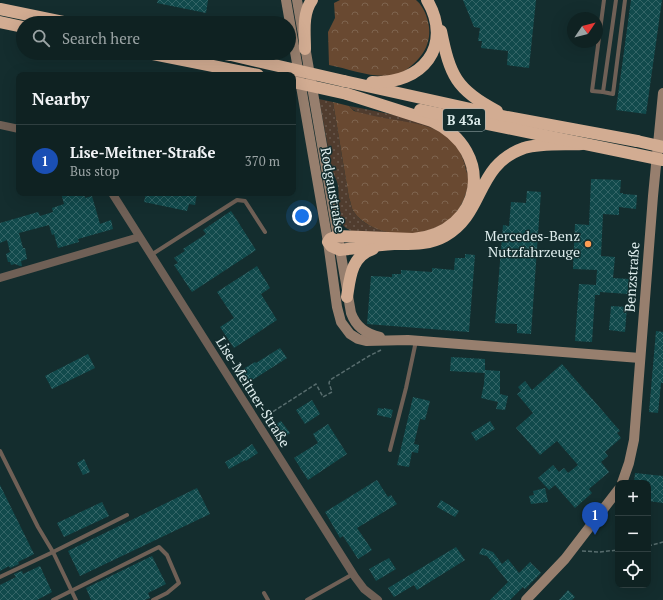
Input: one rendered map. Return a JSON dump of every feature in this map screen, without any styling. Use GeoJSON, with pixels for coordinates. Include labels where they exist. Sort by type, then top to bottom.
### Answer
{"type":"FeatureCollection","features":[{"type":"Feature","properties":{"kind":"highway"},"geometry":{"type":"LineString","coordinates":[[305,49],[305,22],[307,9],[312,0]]}},
{"type":"Feature","properties":{"kind":"highway"},"geometry":{"type":"LineString","coordinates":[[344,80],[379,82],[391,81],[408,76],[424,65],[432,55],[437,40],[435,18],[427,0]]}},
{"type":"Feature","properties":{"kind":"highway"},"geometry":{"type":"LineString","coordinates":[[431,0],[438,14],[446,57],[457,80],[470,95],[507,116]]}},
{"type":"Feature","properties":{"kind":"highway"},"geometry":{"type":"LineString","coordinates":[[0,9],[34,16]]}},
{"type":"Feature","properties":{"kind":"highway"},"geometry":{"type":"LineString","coordinates":[[0,22],[16,25]]}},
{"type":"Feature","properties":{"kind":"highway"},"geometry":{"type":"LineString","coordinates":[[183,60],[244,72]]}},
{"type":"Feature","properties":{"kind":"highway","name":"B 43a"},"geometry":{"type":"LineString","coordinates":[[252,60],[507,116],[663,147]]}},
{"type":"Feature","properties":{"kind":"highway","name":"B 43a"},"geometry":{"type":"LineString","coordinates":[[296,83],[464,120],[663,160]]}},
{"type":"Feature","properties":{"kind":"highway"},"geometry":{"type":"LineString","coordinates":[[347,94],[432,121],[452,132],[460,140],[470,159],[474,170],[474,186],[468,204],[459,217],[446,228],[433,235],[413,239],[333,239],[332,246],[340,250],[427,243],[437,240],[451,233],[464,221],[490,173],[500,162],[517,151],[537,146],[582,144]]}},
{"type":"Feature","properties":{"kind":"highway"},"geometry":{"type":"LineString","coordinates":[[347,297],[351,274],[356,261],[364,253],[382,246]]}},
{"type":"Feature","properties":{"kind":"street","name":"Rodgaustraße"},"geometry":{"type":"LineString","coordinates":[[286,0],[289,16]]}},
{"type":"Feature","properties":{"kind":"street","name":"Rodgaustraße"},"geometry":{"type":"LineString","coordinates":[[296,0],[305,49],[333,239],[337,307],[339,317],[350,334],[366,341],[416,341],[640,358]]}},
{"type":"Feature","properties":{"kind":"street","name":"Rodgaustraße"},"geometry":{"type":"LineString","coordinates":[[296,51],[333,239]]}},
{"type":"Feature","properties":{"kind":"street","name":"Benzstraße"},"geometry":{"type":"LineString","coordinates":[[623,480],[629,463],[634,440],[653,196],[663,95]]}},
{"type":"Feature","properties":{"kind":"street"},"geometry":{"type":"LineString","coordinates":[[0,125],[16,128]]}},
{"type":"Feature","properties":{"kind":"street","name":"Lise-Meitner-Straße"},"geometry":{"type":"LineString","coordinates":[[114,196],[353,574],[364,589],[378,600]]}},
{"type":"Feature","properties":{"kind":"street"},"geometry":{"type":"LineString","coordinates":[[0,278],[139,237]]}},
{"type":"Feature","properties":{"kind":"street","name":"Rodgaustraße"},"geometry":{"type":"LineString","coordinates":[[340,250],[347,297],[353,319],[362,330],[376,336],[396,340]]}},
{"type":"Feature","properties":{"kind":"street"},"geometry":{"type":"LineString","coordinates":[[526,600],[565,559],[615,494]]}},
{"type":"Feature","properties":{"kind":"lane"},"geometry":{"type":"LineString","coordinates":[[604,0],[592,90],[613,94],[625,0]]}},
{"type":"Feature","properties":{"kind":"lane"},"geometry":{"type":"LineString","coordinates":[[603,92],[616,0]]}},
{"type":"Feature","properties":{"kind":"lane"},"geometry":{"type":"LineString","coordinates":[[150,255],[236,200],[245,201],[265,232]]}},
{"type":"Feature","properties":{"kind":"lane"},"geometry":{"type":"LineString","coordinates":[[390,450],[408,381],[416,341]]}},
{"type":"Feature","properties":{"kind":"lane"},"geometry":{"type":"LineString","coordinates":[[0,450],[76,600]]}},
{"type":"Feature","properties":{"kind":"lane"},"geometry":{"type":"LineString","coordinates":[[0,462],[5,461]]}},
{"type":"Feature","properties":{"kind":"lane"},"geometry":{"type":"LineString","coordinates":[[0,577],[127,515]]}},
{"type":"Feature","properties":{"kind":"lane"},"geometry":{"type":"LineString","coordinates":[[53,600],[159,546],[167,555],[179,583],[167,593],[153,600]]}},
{"type":"Feature","properties":{"kind":"lane"},"geometry":{"type":"LineString","coordinates":[[307,600],[353,574]]}},
{"type":"Feature","properties":{"kind":"lane"},"geometry":{"type":"LineString","coordinates":[[264,593],[268,600]]}},
{"type":"Feature","properties":{"kind":"path"},"geometry":{"type":"LineString","coordinates":[[256,422],[316,384],[323,396],[332,392],[329,383],[330,380],[368,356],[386,348]]}},
{"type":"Feature","properties":{"kind":"path"},"geometry":{"type":"LineString","coordinates":[[651,545],[663,542]]}},
{"type":"Feature","properties":{"kind":"path"},"geometry":{"type":"LineString","coordinates":[[572,549],[599,552],[615,550]]}},
{"type":"Feature","properties":{"kind":"shaded area"},"geometry":{"type":"Polygon","coordinates":[[[319,99],[333,102],[349,198],[353,210],[361,219],[380,230],[404,234],[415,234],[436,229],[449,220],[463,203],[467,191],[468,178],[463,159],[455,145],[445,135],[433,129],[419,125],[370,116],[356,111],[349,106],[418,119],[441,127],[450,134],[464,151],[469,162],[471,173],[469,195],[465,206],[459,215],[451,222],[433,233],[414,237],[363,234],[346,228],[340,217],[338,187],[333,174],[319,99]]]}},
{"type":"Feature","properties":{"kind":"green space"},"geometry":{"type":"Polygon","coordinates":[[[340,0],[416,0],[421,5],[428,23],[429,37],[425,50],[417,61],[403,72],[387,76],[370,75],[329,65],[328,32],[335,18],[334,3],[340,0]]]}},
{"type":"Feature","properties":{"kind":"green space"},"geometry":{"type":"Polygon","coordinates":[[[333,102],[349,106],[354,111],[430,127],[447,136],[455,144],[461,154],[468,175],[468,187],[465,196],[460,207],[453,216],[434,229],[411,234],[399,234],[382,231],[360,219],[353,210],[349,198],[333,102]]]}},
{"type":"Feature","properties":{"kind":"building"},"geometry":{"type":"Polygon","coordinates":[[[158,0],[208,0],[206,13],[157,3],[158,0]]]}},
{"type":"Feature","properties":{"kind":"building"},"geometry":{"type":"Polygon","coordinates":[[[463,0],[536,0],[529,68],[507,65],[508,51],[481,48],[482,41],[478,41],[480,28],[474,27],[463,0]]]}},
{"type":"Feature","properties":{"kind":"building"},"geometry":{"type":"Polygon","coordinates":[[[631,0],[662,0],[646,114],[616,110],[631,0]]]}},
{"type":"Feature","properties":{"kind":"building"},"geometry":{"type":"Polygon","coordinates":[[[591,179],[621,180],[620,193],[637,195],[636,209],[619,207],[619,215],[603,214],[601,256],[615,257],[613,278],[629,279],[628,294],[600,292],[600,295],[595,295],[592,342],[575,341],[579,284],[596,285],[597,270],[573,269],[575,224],[589,225],[591,179]]]}},
{"type":"Feature","properties":{"kind":"building"},"geometry":{"type":"Polygon","coordinates":[[[527,191],[541,192],[531,334],[517,333],[517,324],[495,323],[503,225],[509,226],[511,202],[526,203],[527,191]]]}},
{"type":"Feature","properties":{"kind":"building"},"geometry":{"type":"Polygon","coordinates":[[[62,196],[85,196],[85,198],[92,196],[100,224],[111,220],[113,229],[78,239],[79,242],[58,248],[54,234],[52,235],[49,225],[19,233],[23,248],[25,248],[27,259],[21,261],[22,266],[15,264],[11,265],[10,262],[8,262],[6,254],[10,252],[7,240],[0,243],[0,223],[38,212],[40,216],[53,212],[52,208],[64,204],[62,196]]]}},
{"type":"Feature","properties":{"kind":"building"},"geometry":{"type":"Polygon","coordinates":[[[145,196],[196,196],[195,205],[189,204],[187,211],[144,202],[145,196]]]}},
{"type":"Feature","properties":{"kind":"building"},"geometry":{"type":"Polygon","coordinates":[[[231,211],[256,250],[192,292],[174,265],[178,263],[174,258],[185,251],[183,249],[206,234],[203,230],[231,211]]]}},
{"type":"Feature","properties":{"kind":"building"},"geometry":{"type":"Polygon","coordinates":[[[465,254],[475,255],[469,332],[367,324],[371,276],[392,277],[392,274],[401,274],[401,270],[432,272],[432,268],[454,270],[455,258],[465,258],[465,254]]]}},
{"type":"Feature","properties":{"kind":"building"},"geometry":{"type":"Polygon","coordinates":[[[257,266],[270,288],[261,294],[277,320],[234,348],[220,327],[234,318],[217,292],[257,266]]]}},
{"type":"Feature","properties":{"kind":"building"},"geometry":{"type":"Polygon","coordinates":[[[611,306],[627,307],[625,332],[609,330],[611,306]]]}},
{"type":"Feature","properties":{"kind":"building"},"geometry":{"type":"Polygon","coordinates":[[[656,331],[663,332],[663,383],[661,383],[658,413],[649,412],[656,331]]]}},
{"type":"Feature","properties":{"kind":"building"},"geometry":{"type":"Polygon","coordinates":[[[280,348],[287,358],[246,384],[238,372],[280,348]]]}},
{"type":"Feature","properties":{"kind":"building"},"geometry":{"type":"Polygon","coordinates":[[[88,354],[95,368],[52,389],[45,376],[88,354]]]}},
{"type":"Feature","properties":{"kind":"building"},"geometry":{"type":"Polygon","coordinates":[[[451,357],[485,359],[485,373],[450,371],[451,357]]]}},
{"type":"Feature","properties":{"kind":"building"},"geometry":{"type":"Polygon","coordinates":[[[562,364],[620,431],[617,433],[621,438],[605,452],[608,456],[601,462],[609,472],[589,489],[592,493],[575,508],[555,485],[549,490],[538,478],[553,465],[559,472],[564,468],[568,473],[578,465],[557,441],[540,455],[516,428],[533,413],[517,394],[521,391],[518,387],[525,381],[532,390],[562,364]]]}},
{"type":"Feature","properties":{"kind":"building"},"geometry":{"type":"Polygon","coordinates":[[[485,370],[500,371],[500,394],[508,396],[505,410],[496,409],[498,402],[481,398],[485,370]]]}},
{"type":"Feature","properties":{"kind":"building"},"geometry":{"type":"Polygon","coordinates":[[[413,397],[430,401],[425,420],[420,419],[414,444],[419,445],[418,453],[412,452],[409,467],[397,465],[413,397]]]}},
{"type":"Feature","properties":{"kind":"building"},"geometry":{"type":"Polygon","coordinates":[[[312,400],[320,414],[305,424],[296,410],[312,400]]]}},
{"type":"Feature","properties":{"kind":"building"},"geometry":{"type":"Polygon","coordinates":[[[378,408],[393,410],[391,418],[377,415],[378,408]]]}},
{"type":"Feature","properties":{"kind":"building"},"geometry":{"type":"Polygon","coordinates":[[[281,421],[290,433],[280,440],[272,427],[281,421]]]}},
{"type":"Feature","properties":{"kind":"building"},"geometry":{"type":"Polygon","coordinates":[[[490,421],[495,429],[476,441],[471,433],[490,421]]]}},
{"type":"Feature","properties":{"kind":"building"},"geometry":{"type":"Polygon","coordinates":[[[328,424],[347,454],[308,480],[294,458],[318,443],[313,434],[328,424]]]}},
{"type":"Feature","properties":{"kind":"building"},"geometry":{"type":"Polygon","coordinates":[[[252,444],[258,453],[246,461],[245,460],[229,469],[225,462],[241,453],[240,452],[252,444]]]}},
{"type":"Feature","properties":{"kind":"building"},"geometry":{"type":"Polygon","coordinates":[[[84,459],[90,472],[83,475],[77,463],[84,459]]]}},
{"type":"Feature","properties":{"kind":"building"},"geometry":{"type":"Polygon","coordinates":[[[635,473],[663,476],[663,503],[651,501],[651,480],[634,480],[635,473]]]}},
{"type":"Feature","properties":{"kind":"building"},"geometry":{"type":"Polygon","coordinates":[[[377,480],[388,497],[391,495],[397,504],[357,528],[372,550],[358,559],[343,536],[340,538],[325,512],[377,480]]]}},
{"type":"Feature","properties":{"kind":"building"},"geometry":{"type":"Polygon","coordinates":[[[0,485],[34,554],[18,562],[19,564],[10,568],[9,566],[0,571],[0,485]]]}},
{"type":"Feature","properties":{"kind":"building"},"geometry":{"type":"Polygon","coordinates":[[[197,488],[210,514],[80,576],[68,551],[197,488]]]}},
{"type":"Feature","properties":{"kind":"building"},"geometry":{"type":"Polygon","coordinates":[[[545,488],[548,502],[531,504],[529,496],[534,495],[533,491],[545,488]]]}},
{"type":"Feature","properties":{"kind":"building"},"geometry":{"type":"Polygon","coordinates":[[[441,500],[459,511],[455,517],[437,507],[441,500]]]}},
{"type":"Feature","properties":{"kind":"building"},"geometry":{"type":"Polygon","coordinates":[[[102,502],[109,516],[64,537],[57,523],[102,502]]]}},
{"type":"Feature","properties":{"kind":"building"},"geometry":{"type":"Polygon","coordinates":[[[456,547],[465,560],[417,590],[414,585],[394,597],[388,588],[456,547]]]}},
{"type":"Feature","properties":{"kind":"building"},"geometry":{"type":"Polygon","coordinates":[[[482,548],[493,552],[502,564],[508,559],[519,573],[530,562],[541,573],[525,589],[523,587],[510,600],[490,600],[508,582],[487,556],[479,554],[482,548]]]}},
{"type":"Feature","properties":{"kind":"building"},"geometry":{"type":"Polygon","coordinates":[[[152,556],[166,584],[148,593],[150,598],[145,600],[91,600],[86,588],[152,556]]]}},
{"type":"Feature","properties":{"kind":"building"},"geometry":{"type":"Polygon","coordinates":[[[389,558],[396,569],[376,581],[369,569],[389,558]]]}},
{"type":"Feature","properties":{"kind":"building"},"geometry":{"type":"Polygon","coordinates":[[[40,566],[52,592],[37,600],[0,600],[0,585],[16,577],[14,574],[22,571],[23,574],[40,566]]]}},
{"type":"Feature","properties":{"kind":"building"},"geometry":{"type":"Polygon","coordinates":[[[568,590],[575,597],[572,600],[559,600],[568,590]]]}},
{"type":"Feature","properties":{"kind":"place","name":"Mercedes-Benz Nutzfahrzeuge"},"geometry":{"type":"Point","coordinates":[588,244]}},
{"type":"Feature","properties":{"kind":"place","name":"Lise-Meitner-Straße"},"geometry":{"type":"Point","coordinates":[595,535]}}]}
